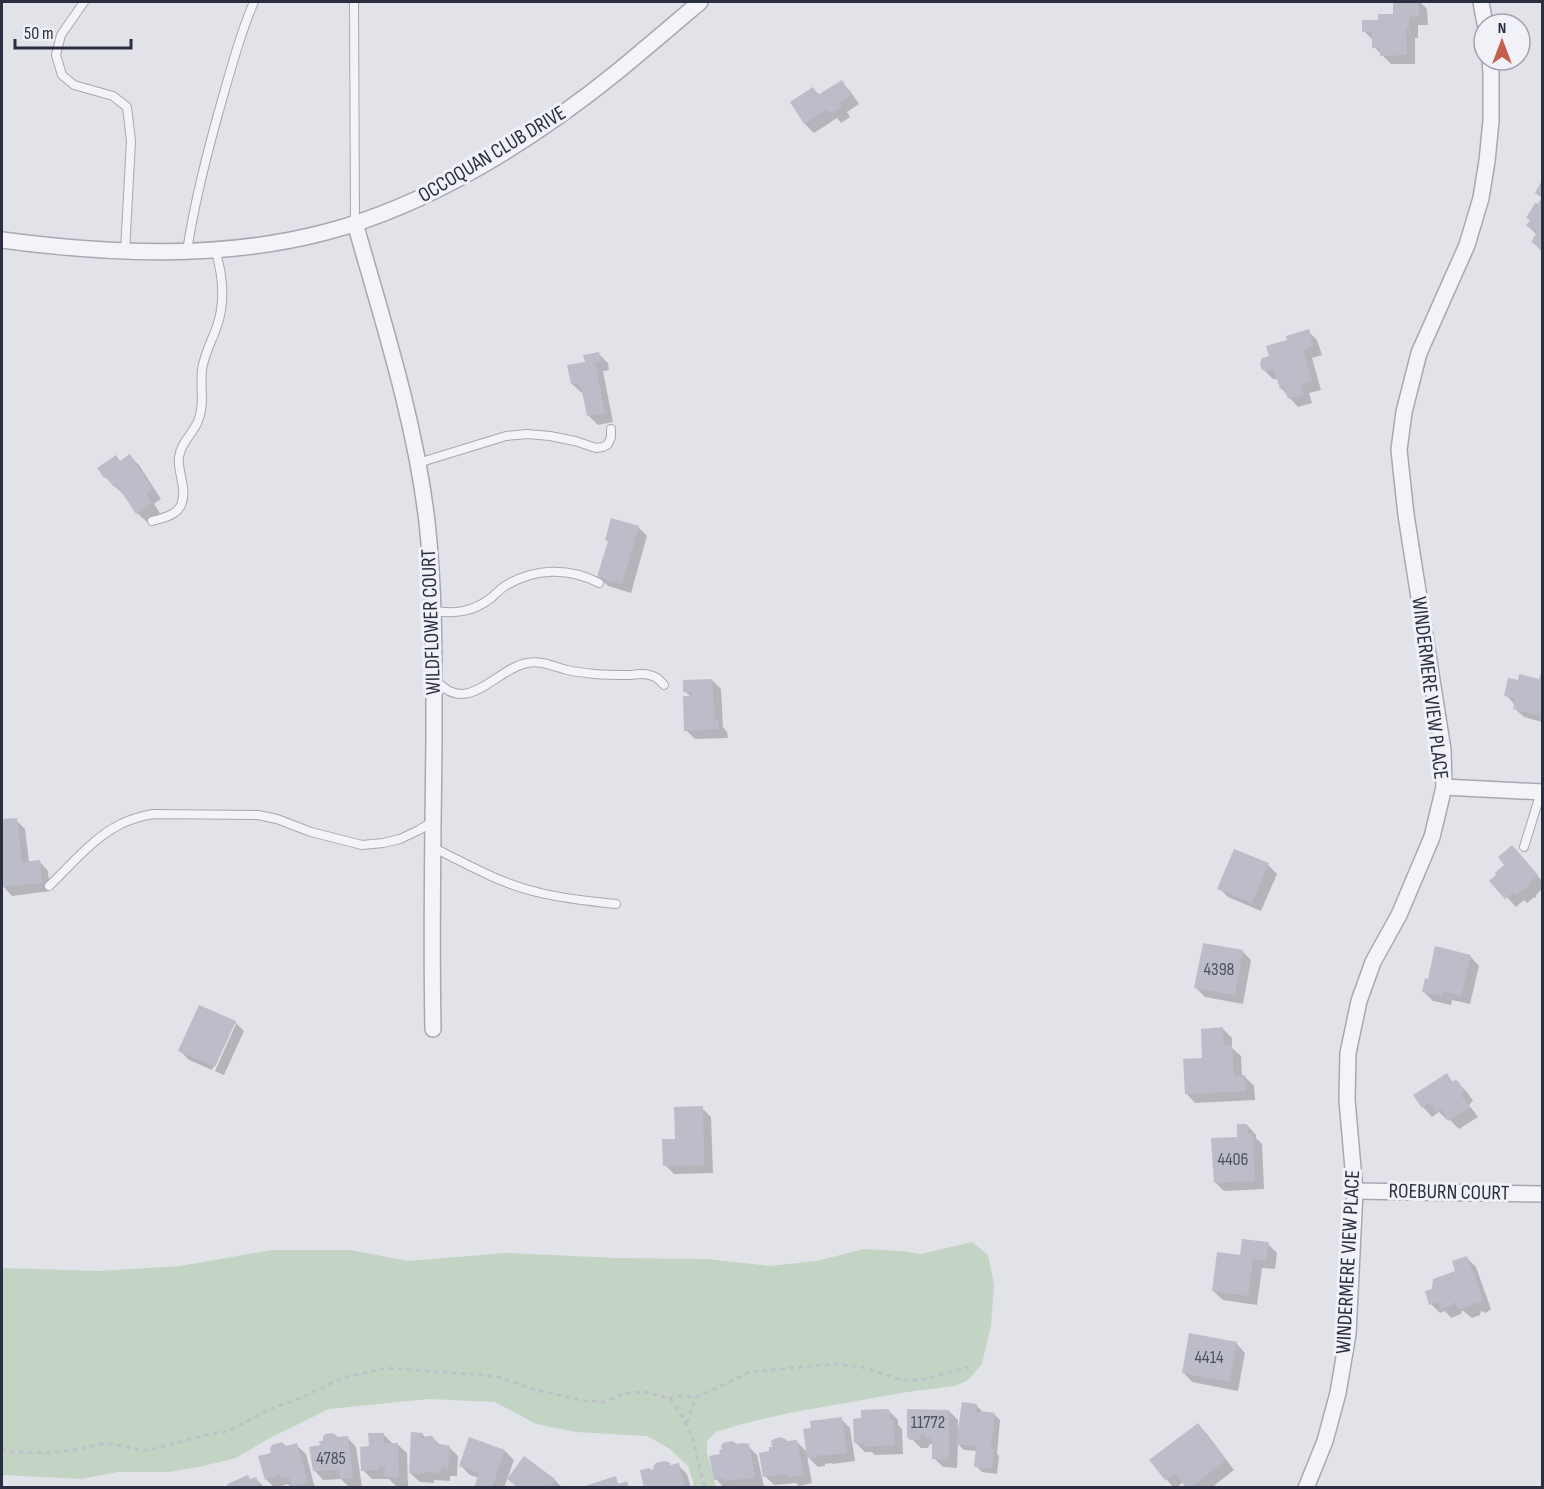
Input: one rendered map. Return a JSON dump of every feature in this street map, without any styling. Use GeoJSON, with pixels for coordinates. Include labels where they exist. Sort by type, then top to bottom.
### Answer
{"type":"FeatureCollection","features":[{"type":"Feature","properties":{"kind":"street","name":"OCCOQUAN CLUB DRIVE"},"geometry":{"type":"LineString","coordinates":[[2,240],[56,247],[125,251],[187,251],[271,244],[355,223],[436,190],[523,140],[616,72],[700,2]]}},
{"type":"Feature","properties":{"kind":"street","name":"WINDERMERE VIEW PLACE"},"geometry":{"type":"LineString","coordinates":[[1306,1488],[1325,1441],[1338,1393],[1348,1334],[1355,1191],[1347,1100],[1348,1053],[1359,1001],[1373,962],[1399,915],[1432,837],[1444,787],[1443,750],[1406,515],[1400,450],[1404,412],[1419,352],[1467,245],[1480,198],[1491,121],[1491,72]]}},
{"type":"Feature","properties":{"kind":"street","name":"WILDFLOWER COURT"},"geometry":{"type":"LineString","coordinates":[[355,223],[406,407],[427,522],[434,611],[433,1029]]}},
{"type":"Feature","properties":{"kind":"street"},"geometry":{"type":"LineString","coordinates":[[1444,787],[1542,792]]}},
{"type":"Feature","properties":{"kind":"street","name":"ROEBURN COURT"},"geometry":{"type":"LineString","coordinates":[[1355,1191],[1542,1194]]}},
{"type":"Feature","properties":{"kind":"lane"},"geometry":{"type":"LineString","coordinates":[[84,2],[61,35],[56,55],[62,75],[74,85],[113,96],[127,107],[131,141],[125,251]]}},
{"type":"Feature","properties":{"kind":"lane"},"geometry":{"type":"LineString","coordinates":[[187,251],[193,212],[218,116],[240,38],[254,2]]}},
{"type":"Feature","properties":{"kind":"lane"},"geometry":{"type":"LineString","coordinates":[[354,2],[355,223]]}},
{"type":"Feature","properties":{"kind":"lane"},"geometry":{"type":"LineString","coordinates":[[152,521],[172,514],[183,502],[179,455],[183,444],[198,422],[201,410],[202,369],[222,307],[221,268],[215,249]]}},
{"type":"Feature","properties":{"kind":"lane"},"geometry":{"type":"LineString","coordinates":[[418,463],[506,436],[527,434],[575,441],[596,448],[603,447],[608,444],[611,429]]}},
{"type":"Feature","properties":{"kind":"lane"},"geometry":{"type":"LineString","coordinates":[[434,611],[456,613],[477,607],[503,588],[536,573],[554,571],[575,573],[599,583]]}},
{"type":"Feature","properties":{"kind":"lane"},"geometry":{"type":"LineString","coordinates":[[434,678],[452,693],[465,694],[478,690],[516,666],[543,662],[566,670],[594,674],[648,674],[657,678],[664,685]]}},
{"type":"Feature","properties":{"kind":"lane"},"geometry":{"type":"LineString","coordinates":[[1524,847],[1542,792]]}},
{"type":"Feature","properties":{"kind":"lane"},"geometry":{"type":"LineString","coordinates":[[49,886],[102,836],[121,824],[153,814],[258,815],[362,845],[383,843],[400,838],[434,821]]}},
{"type":"Feature","properties":{"kind":"lane"},"geometry":{"type":"LineString","coordinates":[[434,848],[508,883],[536,892],[616,904]]}},
{"type":"Feature","properties":{"kind":"path"},"geometry":{"type":"LineString","coordinates":[[2,1448],[9,1452],[50,1453],[106,1443],[150,1450],[228,1431],[270,1409],[301,1398],[342,1378],[386,1368],[496,1376],[536,1390],[586,1401],[605,1402],[625,1393],[644,1392],[669,1398],[697,1397],[750,1372],[779,1368],[834,1364],[862,1367],[902,1380],[921,1380],[968,1367]]}},
{"type":"Feature","properties":{"kind":"path"},"geometry":{"type":"LineString","coordinates":[[686,1425],[697,1397]]}},
{"type":"Feature","properties":{"kind":"path"},"geometry":{"type":"LineString","coordinates":[[669,1398],[683,1418],[692,1437],[705,1488]]}},
{"type":"Feature","properties":{"kind":"green space"},"geometry":{"type":"Polygon","coordinates":[[[972,1242],[988,1255],[994,1285],[991,1325],[982,1364],[967,1381],[955,1386],[789,1413],[716,1432],[707,1441],[707,1453],[716,1487],[693,1487],[688,1466],[670,1449],[647,1436],[576,1432],[536,1424],[495,1402],[429,1399],[329,1409],[268,1439],[236,1458],[199,1467],[168,1472],[118,1472],[81,1479],[2,1475],[2,1268],[99,1271],[180,1266],[272,1250],[350,1250],[408,1261],[507,1253],[707,1259],[770,1266],[817,1261],[864,1249],[921,1254],[972,1242]]]}},
{"type":"Feature","properties":{"kind":"building"},"geometry":{"type":"Polygon","coordinates":[[[1393,2],[1419,2],[1419,16],[1409,17],[1409,29],[1406,29],[1407,55],[1380,56],[1380,47],[1372,48],[1372,32],[1362,32],[1362,20],[1378,20],[1378,14],[1393,14],[1393,2]]]}},
{"type":"Feature","properties":{"kind":"building"},"geometry":{"type":"Polygon","coordinates":[[[842,80],[851,95],[839,102],[842,107],[831,114],[827,109],[804,124],[790,102],[813,87],[818,95],[842,80]]]}},
{"type":"Feature","properties":{"kind":"building"},"geometry":{"type":"Polygon","coordinates":[[[1542,180],[1542,198],[1535,193],[1542,180]]]}},
{"type":"Feature","properties":{"kind":"building"},"geometry":{"type":"Polygon","coordinates":[[[1540,200],[1542,201],[1542,249],[1531,242],[1537,232],[1526,226],[1530,220],[1526,218],[1535,203],[1538,204],[1540,200]]]}},
{"type":"Feature","properties":{"kind":"building"},"geometry":{"type":"Polygon","coordinates":[[[1309,329],[1313,346],[1303,349],[1312,381],[1301,384],[1304,394],[1288,399],[1284,387],[1280,389],[1274,369],[1262,370],[1260,363],[1262,358],[1269,356],[1266,346],[1287,340],[1286,336],[1309,329]]]}},
{"type":"Feature","properties":{"kind":"building"},"geometry":{"type":"Polygon","coordinates":[[[599,352],[601,361],[595,362],[605,413],[587,416],[581,386],[579,387],[579,383],[571,384],[567,365],[585,362],[583,355],[599,352]]]}},
{"type":"Feature","properties":{"kind":"building"},"geometry":{"type":"Polygon","coordinates":[[[130,454],[153,489],[146,494],[152,503],[136,514],[117,485],[114,487],[97,468],[116,455],[120,461],[130,454]]]}},
{"type":"Feature","properties":{"kind":"building"},"geometry":{"type":"Polygon","coordinates":[[[611,518],[639,526],[622,584],[597,577],[608,541],[605,540],[611,518]]]}},
{"type":"Feature","properties":{"kind":"building"},"geometry":{"type":"Polygon","coordinates":[[[1542,670],[1542,716],[1513,709],[1515,698],[1504,696],[1508,678],[1518,680],[1519,674],[1539,679],[1542,670]]]}},
{"type":"Feature","properties":{"kind":"building"},"geometry":{"type":"Polygon","coordinates":[[[712,679],[715,721],[719,721],[719,729],[684,731],[683,696],[692,696],[692,692],[683,692],[683,680],[712,679]]]}},
{"type":"Feature","properties":{"kind":"building"},"geometry":{"type":"Polygon","coordinates":[[[17,818],[22,862],[40,860],[42,883],[2,887],[2,819],[17,818]]]}},
{"type":"Feature","properties":{"kind":"building"},"geometry":{"type":"Polygon","coordinates":[[[1512,845],[1538,875],[1524,890],[1516,895],[1514,892],[1505,899],[1489,881],[1504,865],[1498,857],[1512,845]]]}},
{"type":"Feature","properties":{"kind":"building"},"geometry":{"type":"Polygon","coordinates":[[[1234,849],[1269,863],[1252,903],[1217,889],[1234,849]]]}},
{"type":"Feature","properties":{"kind":"building"},"geometry":{"type":"Polygon","coordinates":[[[1203,943],[1243,950],[1235,995],[1194,988],[1203,943]]]}},
{"type":"Feature","properties":{"kind":"building"},"geometry":{"type":"Polygon","coordinates":[[[1435,946],[1471,955],[1461,996],[1443,991],[1442,996],[1422,992],[1425,978],[1428,979],[1435,946]]]}},
{"type":"Feature","properties":{"kind":"building"},"geometry":{"type":"Polygon","coordinates":[[[199,1005],[236,1021],[215,1067],[178,1051],[199,1005]]]}},
{"type":"Feature","properties":{"kind":"building"},"geometry":{"type":"Polygon","coordinates":[[[1223,1027],[1224,1045],[1232,1045],[1234,1076],[1245,1075],[1246,1091],[1185,1094],[1183,1059],[1202,1058],[1201,1029],[1223,1027]]]}},
{"type":"Feature","properties":{"kind":"building"},"geometry":{"type":"Polygon","coordinates":[[[1447,1073],[1452,1082],[1458,1081],[1464,1091],[1461,1095],[1470,1107],[1448,1121],[1441,1109],[1436,1112],[1430,1103],[1422,1108],[1413,1095],[1447,1073]]]}},
{"type":"Feature","properties":{"kind":"building"},"geometry":{"type":"Polygon","coordinates":[[[703,1106],[704,1165],[663,1166],[662,1139],[675,1139],[674,1107],[703,1106]]]}},
{"type":"Feature","properties":{"kind":"building"},"geometry":{"type":"Polygon","coordinates":[[[1237,1124],[1247,1124],[1248,1133],[1253,1133],[1255,1181],[1214,1183],[1211,1138],[1237,1137],[1237,1124]]]}},
{"type":"Feature","properties":{"kind":"building"},"geometry":{"type":"Polygon","coordinates":[[[1242,1239],[1269,1242],[1266,1261],[1253,1259],[1248,1296],[1212,1291],[1217,1252],[1240,1255],[1242,1239]]]}},
{"type":"Feature","properties":{"kind":"building"},"geometry":{"type":"Polygon","coordinates":[[[1467,1256],[1483,1299],[1481,1302],[1472,1303],[1471,1306],[1461,1309],[1455,1302],[1441,1309],[1438,1302],[1429,1305],[1425,1291],[1432,1289],[1433,1279],[1455,1271],[1452,1261],[1467,1256]]]}},
{"type":"Feature","properties":{"kind":"building"},"geometry":{"type":"Polygon","coordinates":[[[1189,1333],[1237,1342],[1229,1382],[1182,1373],[1189,1333]]]}},
{"type":"Feature","properties":{"kind":"building"},"geometry":{"type":"Polygon","coordinates":[[[962,1402],[977,1404],[976,1412],[979,1413],[980,1411],[995,1413],[991,1449],[994,1449],[992,1469],[974,1467],[976,1446],[956,1444],[962,1402]]]}},
{"type":"Feature","properties":{"kind":"building"},"geometry":{"type":"Polygon","coordinates":[[[889,1409],[890,1419],[893,1419],[895,1445],[865,1447],[864,1443],[854,1443],[853,1419],[861,1418],[861,1410],[889,1409]]]}},
{"type":"Feature","properties":{"kind":"building"},"geometry":{"type":"Polygon","coordinates":[[[907,1409],[949,1410],[949,1459],[932,1459],[932,1439],[924,1435],[921,1435],[919,1440],[910,1440],[907,1437],[907,1409]]]}},
{"type":"Feature","properties":{"kind":"building"},"geometry":{"type":"Polygon","coordinates":[[[842,1417],[847,1453],[822,1456],[821,1454],[807,1458],[803,1429],[811,1428],[810,1421],[842,1417]]]}},
{"type":"Feature","properties":{"kind":"building"},"geometry":{"type":"Polygon","coordinates":[[[1198,1423],[1226,1460],[1190,1488],[1186,1488],[1175,1473],[1165,1480],[1149,1460],[1198,1423]]]}},
{"type":"Feature","properties":{"kind":"building"},"geometry":{"type":"Polygon","coordinates":[[[411,1432],[423,1433],[422,1438],[432,1436],[435,1443],[450,1446],[448,1468],[441,1467],[441,1473],[409,1473],[411,1432]]]}},
{"type":"Feature","properties":{"kind":"building"},"geometry":{"type":"Polygon","coordinates":[[[333,1433],[338,1437],[348,1436],[353,1478],[340,1479],[339,1470],[313,1471],[309,1447],[320,1445],[319,1441],[323,1441],[325,1434],[333,1433]]]}},
{"type":"Feature","properties":{"kind":"building"},"geometry":{"type":"Polygon","coordinates":[[[368,1433],[384,1433],[384,1443],[398,1443],[399,1477],[385,1477],[385,1467],[378,1467],[378,1470],[361,1471],[360,1447],[369,1446],[368,1433]]]}},
{"type":"Feature","properties":{"kind":"building"},"geometry":{"type":"Polygon","coordinates":[[[469,1437],[505,1450],[492,1488],[474,1488],[479,1473],[459,1466],[469,1437]]]}},
{"type":"Feature","properties":{"kind":"building"},"geometry":{"type":"Polygon","coordinates":[[[781,1437],[788,1441],[797,1440],[804,1475],[763,1477],[759,1453],[769,1451],[769,1447],[772,1447],[771,1441],[781,1437]]]}},
{"type":"Feature","properties":{"kind":"building"},"geometry":{"type":"Polygon","coordinates":[[[732,1441],[737,1444],[749,1444],[755,1477],[741,1480],[740,1478],[725,1481],[724,1478],[714,1480],[709,1456],[720,1454],[719,1450],[722,1449],[723,1443],[732,1441]]]}},
{"type":"Feature","properties":{"kind":"building"},"geometry":{"type":"Polygon","coordinates":[[[282,1442],[286,1446],[297,1443],[308,1483],[292,1487],[289,1477],[281,1479],[280,1475],[265,1480],[258,1456],[271,1453],[272,1445],[282,1442]]]}},
{"type":"Feature","properties":{"kind":"building"},"geometry":{"type":"Polygon","coordinates":[[[524,1456],[555,1479],[549,1488],[513,1488],[515,1485],[507,1479],[524,1456]]]}},
{"type":"Feature","properties":{"kind":"building"},"geometry":{"type":"Polygon","coordinates":[[[665,1461],[670,1465],[679,1463],[685,1488],[644,1488],[640,1470],[654,1469],[656,1463],[665,1461]]]}},
{"type":"Feature","properties":{"kind":"building"},"geometry":{"type":"Polygon","coordinates":[[[248,1475],[250,1479],[256,1477],[260,1488],[229,1488],[227,1484],[248,1475]]]}},
{"type":"Feature","properties":{"kind":"building"},"geometry":{"type":"Polygon","coordinates":[[[616,1476],[618,1484],[627,1481],[629,1488],[586,1488],[585,1486],[616,1476]]]}}]}
